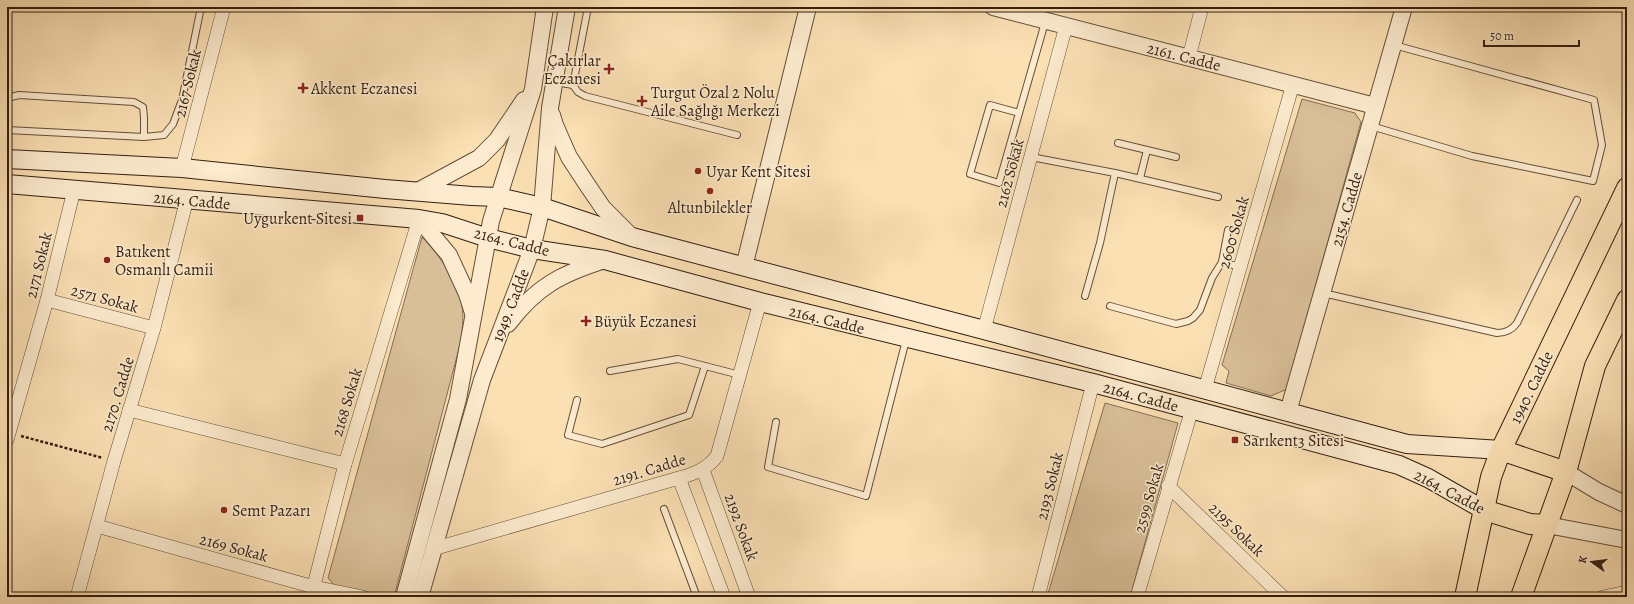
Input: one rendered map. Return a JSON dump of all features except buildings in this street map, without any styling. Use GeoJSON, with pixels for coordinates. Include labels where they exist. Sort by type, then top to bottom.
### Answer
{"type":"FeatureCollection","features":[{"type":"Feature","properties":{"kind":"main road","name":"2164. Cadde"},"geometry":{"type":"LineString","coordinates":[[7,159],[182,168],[416,192],[498,197],[542,207],[632,237],[1407,444],[1501,450],[1566,472]]}},
{"type":"Feature","properties":{"kind":"main road","name":"2164. Cadde"},"geometry":{"type":"LineString","coordinates":[[7,184],[419,218],[532,249],[605,260],[760,302],[1093,383],[1399,465],[1428,478],[1484,510],[1530,524],[1548,525]]}},
{"type":"Feature","properties":{"kind":"main road","name":"1940. Cadde"},"geometry":{"type":"LineString","coordinates":[[1465,597],[1491,477],[1501,450],[1627,188]]}},
{"type":"Feature","properties":{"kind":"main road"},"geometry":{"type":"LineString","coordinates":[[1521,597],[1566,472],[1595,366],[1627,300]]}},
{"type":"Feature","properties":{"kind":"street","name":"2167 Sokak"},"geometry":{"type":"LineString","coordinates":[[182,168],[224,7]]}},
{"type":"Feature","properties":{"kind":"street","name":"1949. Cadde"},"geometry":{"type":"LineString","coordinates":[[404,597],[458,399],[488,238],[498,197],[533,89],[545,7]]}},
{"type":"Feature","properties":{"kind":"street","name":"1949. Cadde"},"geometry":{"type":"LineString","coordinates":[[420,597],[474,403],[497,338],[532,249],[542,207],[550,108],[566,7]]}},
{"type":"Feature","properties":{"kind":"street"},"geometry":{"type":"LineString","coordinates":[[744,267],[808,7]]}},
{"type":"Feature","properties":{"kind":"street","name":"2161. Cadde"},"geometry":{"type":"LineString","coordinates":[[994,7],[1024,11],[1045,20],[1066,26],[1375,106]]}},
{"type":"Feature","properties":{"kind":"street"},"geometry":{"type":"LineString","coordinates":[[1188,57],[1202,7]]}},
{"type":"Feature","properties":{"kind":"street","name":"2154. Cadde"},"geometry":{"type":"LineString","coordinates":[[1288,412],[1404,7]]}},
{"type":"Feature","properties":{"kind":"street","name":"2162 Sokak"},"geometry":{"type":"LineString","coordinates":[[984,330],[1066,26]]}},
{"type":"Feature","properties":{"kind":"street","name":"2600 Sokak"},"geometry":{"type":"LineString","coordinates":[[1205,389],[1293,84]]}},
{"type":"Feature","properties":{"kind":"street"},"geometry":{"type":"LineString","coordinates":[[416,192],[479,158],[497,140],[533,89]]}},
{"type":"Feature","properties":{"kind":"street"},"geometry":{"type":"LineString","coordinates":[[550,108],[555,125],[569,157],[602,208],[632,237]]}},
{"type":"Feature","properties":{"kind":"street","name":"2171 Sokak"},"geometry":{"type":"LineString","coordinates":[[8,436],[47,300],[74,190]]}},
{"type":"Feature","properties":{"kind":"street","name":"2170. Cadde"},"geometry":{"type":"LineString","coordinates":[[77,597],[114,461],[154,328],[187,199]]}},
{"type":"Feature","properties":{"kind":"street"},"geometry":{"type":"LineString","coordinates":[[419,218],[449,255],[467,294],[474,316]]}},
{"type":"Feature","properties":{"kind":"street","name":"2168 Sokak"},"geometry":{"type":"LineString","coordinates":[[313,592],[345,464],[419,218]]}},
{"type":"Feature","properties":{"kind":"street"},"geometry":{"type":"LineString","coordinates":[[497,338],[518,311],[546,285],[580,268],[605,260]]}},
{"type":"Feature","properties":{"kind":"street","name":"2571 Sokak"},"geometry":{"type":"LineString","coordinates":[[47,300],[154,328]]}},
{"type":"Feature","properties":{"kind":"street","name":"2191. Cadde"},"geometry":{"type":"LineString","coordinates":[[433,549],[678,478],[703,470],[711,464],[717,456],[760,302]]}},
{"type":"Feature","properties":{"kind":"street","name":"2193 Sokak"},"geometry":{"type":"LineString","coordinates":[[1038,597],[1093,383]]}},
{"type":"Feature","properties":{"kind":"street","name":"2599 Sokak"},"geometry":{"type":"LineString","coordinates":[[1137,597],[1168,486],[1192,409]]}},
{"type":"Feature","properties":{"kind":"street"},"geometry":{"type":"LineString","coordinates":[[129,410],[345,464]]}},
{"type":"Feature","properties":{"kind":"street","name":"2192 Sokak"},"geometry":{"type":"LineString","coordinates":[[703,470],[749,597]]}},
{"type":"Feature","properties":{"kind":"street","name":"2164. Cadde"},"geometry":{"type":"LineString","coordinates":[[1566,472],[1599,492],[1627,505]]}},
{"type":"Feature","properties":{"kind":"street"},"geometry":{"type":"LineString","coordinates":[[678,478],[724,597]]}},
{"type":"Feature","properties":{"kind":"street","name":"2195 Sokak"},"geometry":{"type":"LineString","coordinates":[[1168,486],[1283,597]]}},
{"type":"Feature","properties":{"kind":"street","name":"2164. Cadde"},"geometry":{"type":"LineString","coordinates":[[1548,525],[1627,540]]}},
{"type":"Feature","properties":{"kind":"street","name":"2169 Sokak"},"geometry":{"type":"LineString","coordinates":[[97,526],[313,592],[363,597]]}},
{"type":"Feature","properties":{"kind":"street"},"geometry":{"type":"LineString","coordinates":[[1604,597],[1627,592]]}},
{"type":"Feature","properties":{"kind":"lane"},"geometry":{"type":"LineString","coordinates":[[7,130],[144,137],[164,135],[174,124],[182,100],[201,7]]}},
{"type":"Feature","properties":{"kind":"lane"},"geometry":{"type":"LineString","coordinates":[[588,7],[574,85],[578,92],[585,96],[737,135]]}},
{"type":"Feature","properties":{"kind":"lane"},"geometry":{"type":"LineString","coordinates":[[1019,113],[990,105],[970,174],[999,183],[1019,113],[1045,20]]}},
{"type":"Feature","properties":{"kind":"lane"},"geometry":{"type":"LineString","coordinates":[[1369,126],[1472,156],[1593,181],[1602,145],[1594,100],[1393,45]]}},
{"type":"Feature","properties":{"kind":"lane"},"geometry":{"type":"LineString","coordinates":[[554,82],[574,85]]}},
{"type":"Feature","properties":{"kind":"lane"},"geometry":{"type":"LineString","coordinates":[[7,98],[19,95],[134,102],[143,107],[144,137]]}},
{"type":"Feature","properties":{"kind":"lane"},"geometry":{"type":"LineString","coordinates":[[1118,143],[1176,157]]}},
{"type":"Feature","properties":{"kind":"lane"},"geometry":{"type":"LineString","coordinates":[[1140,178],[1147,150]]}},
{"type":"Feature","properties":{"kind":"lane"},"geometry":{"type":"LineString","coordinates":[[1031,157],[1140,178],[1218,197]]}},
{"type":"Feature","properties":{"kind":"lane"},"geometry":{"type":"LineString","coordinates":[[1085,296],[1100,243],[1115,173]]}},
{"type":"Feature","properties":{"kind":"lane"},"geometry":{"type":"LineString","coordinates":[[1322,293],[1498,333],[1506,332],[1517,323],[1577,200]]}},
{"type":"Feature","properties":{"kind":"lane"},"geometry":{"type":"LineString","coordinates":[[1110,306],[1176,324],[1193,318],[1200,310],[1212,278],[1222,262],[1228,230]]}},
{"type":"Feature","properties":{"kind":"lane"},"geometry":{"type":"LineString","coordinates":[[1222,262],[1240,267]]}},
{"type":"Feature","properties":{"kind":"lane"},"geometry":{"type":"LineString","coordinates":[[776,422],[768,467],[866,496],[907,338]]}},
{"type":"Feature","properties":{"kind":"lane"},"geometry":{"type":"LineString","coordinates":[[610,371],[678,359],[740,375]]}},
{"type":"Feature","properties":{"kind":"lane"},"geometry":{"type":"LineString","coordinates":[[577,400],[568,435],[602,444],[689,415],[705,366]]}},
{"type":"Feature","properties":{"kind":"lane"},"geometry":{"type":"LineString","coordinates":[[664,509],[697,597]]}},
{"type":"Feature","properties":{"kind":"path"},"geometry":{"type":"LineString","coordinates":[[8,436],[114,461]]}},
{"type":"Feature","properties":{"kind":"shaded area"},"geometry":{"type":"Polygon","coordinates":[[[1302,99],[1355,113],[1361,122],[1287,389],[1271,396],[1226,383],[1229,371],[1222,365],[1302,99]]]}},
{"type":"Feature","properties":{"kind":"shaded area"},"geometry":{"type":"Polygon","coordinates":[[[422,237],[447,269],[460,296],[463,310],[462,337],[394,597],[374,597],[337,588],[328,578],[422,237]]]}},
{"type":"Feature","properties":{"kind":"shaded area"},"geometry":{"type":"Polygon","coordinates":[[[1105,403],[1178,423],[1130,597],[1047,597],[1105,403]]]}},
{"type":"Feature","properties":{"kind":"place","name":"Çakırlar Eczanesi"},"geometry":{"type":"Point","coordinates":[609,69]}},
{"type":"Feature","properties":{"kind":"place","name":"Akkent Eczanesi"},"geometry":{"type":"Point","coordinates":[303,88]}},
{"type":"Feature","properties":{"kind":"place","name":"Turgut Özal 2 Nolu Aile Sağlığı Merkezi"},"geometry":{"type":"Point","coordinates":[642,101]}},
{"type":"Feature","properties":{"kind":"place","name":"Uyar Kent Sitesi"},"geometry":{"type":"Point","coordinates":[698,171]}},
{"type":"Feature","properties":{"kind":"place","name":"Altunbilekler"},"geometry":{"type":"Point","coordinates":[710,191]}},
{"type":"Feature","properties":{"kind":"place","name":"Uygurkent Sitesi"},"geometry":{"type":"Point","coordinates":[360,218]}},
{"type":"Feature","properties":{"kind":"place","name":"Batıkent Osmanlı Camii"},"geometry":{"type":"Point","coordinates":[107,260]}},
{"type":"Feature","properties":{"kind":"place","name":"Büyük Eczanesi"},"geometry":{"type":"Point","coordinates":[586,321]}},
{"type":"Feature","properties":{"kind":"place","name":"Sarıkent3 Sitesi"},"geometry":{"type":"Point","coordinates":[1235,440]}},
{"type":"Feature","properties":{"kind":"place","name":"Semt Pazarı"},"geometry":{"type":"Point","coordinates":[224,510]}}]}
